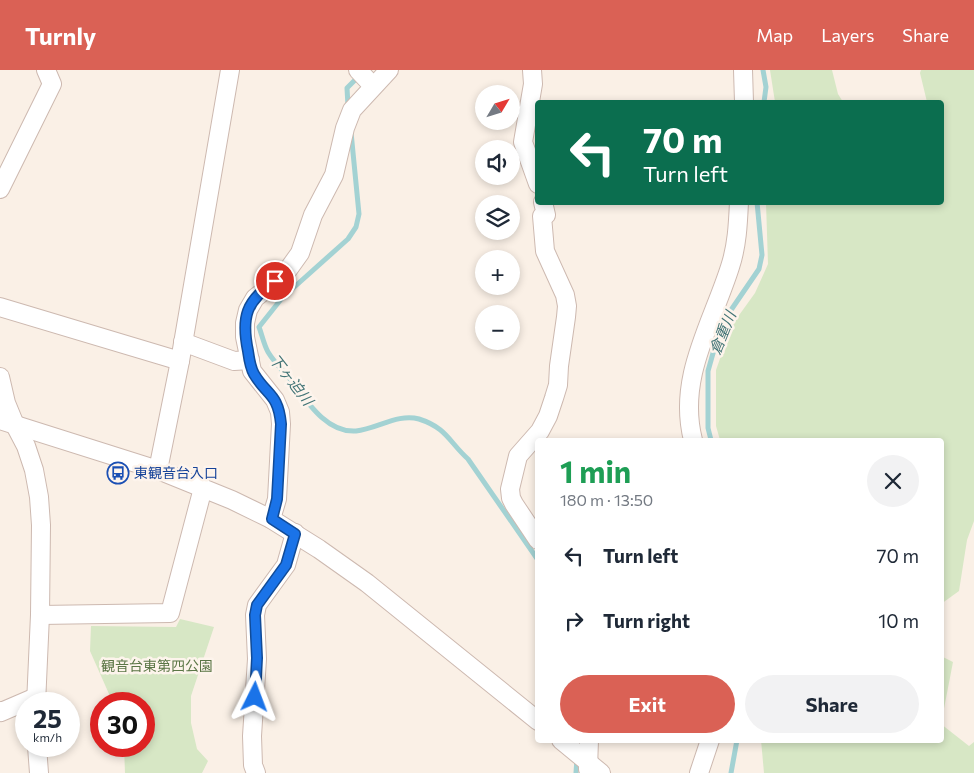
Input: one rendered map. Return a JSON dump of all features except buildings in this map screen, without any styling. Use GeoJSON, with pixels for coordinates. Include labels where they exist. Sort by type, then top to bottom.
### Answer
{"type":"FeatureCollection","features":[{"type":"Feature","properties":{"kind":"street"},"geometry":{"type":"LineString","coordinates":[[0,188],[52,84],[46,70]]}},
{"type":"Feature","properties":{"kind":"street"},"geometry":{"type":"LineString","coordinates":[[158,470],[180,361],[230,70]]}},
{"type":"Feature","properties":{"kind":"street"},"geometry":{"type":"LineString","coordinates":[[272,519],[277,499],[280,412],[275,400],[254,375],[245,323],[248,310],[255,298],[285,274],[300,253],[313,215],[334,175],[345,128],[367,79],[389,70]]}},
{"type":"Feature","properties":{"kind":"street"},"geometry":{"type":"LineString","coordinates":[[532,70],[532,84],[523,142],[535,176]]}},
{"type":"Feature","properties":{"kind":"street"},"geometry":{"type":"LineString","coordinates":[[743,70],[744,100]]}},
{"type":"Feature","properties":{"kind":"street"},"geometry":{"type":"LineString","coordinates":[[535,536],[514,504],[510,489],[518,456],[540,431],[548,416],[558,385],[566,306],[565,295],[545,251],[542,216],[546,215],[544,205]]}},
{"type":"Feature","properties":{"kind":"street"},"geometry":{"type":"LineString","coordinates":[[693,438],[688,413],[691,379],[704,336],[731,266],[738,231],[739,205]]}},
{"type":"Feature","properties":{"kind":"street"},"geometry":{"type":"LineString","coordinates":[[0,307],[180,361]]}},
{"type":"Feature","properties":{"kind":"street"},"geometry":{"type":"LineString","coordinates":[[183,342],[234,361],[250,360]]}},
{"type":"Feature","properties":{"kind":"street"},"geometry":{"type":"LineString","coordinates":[[0,377],[8,422],[26,446],[34,470],[39,497],[41,525],[40,615],[36,692]]}},
{"type":"Feature","properties":{"kind":"street"},"geometry":{"type":"LineString","coordinates":[[8,422],[158,470],[232,500],[272,519],[381,594],[535,719]]}},
{"type":"Feature","properties":{"kind":"street"},"geometry":{"type":"LineString","coordinates":[[40,615],[170,613],[203,488]]}},
{"type":"Feature","properties":{"kind":"street"},"geometry":{"type":"LineString","coordinates":[[256,773],[253,765],[252,736],[257,658],[255,615],[257,605],[286,565],[295,534]]}},
{"type":"Feature","properties":{"kind":"street"},"geometry":{"type":"LineString","coordinates":[[0,710],[1,712],[15,707]]}},
{"type":"Feature","properties":{"kind":"street"},"geometry":{"type":"LineString","coordinates":[[564,743],[591,768]]}},
{"type":"Feature","properties":{"kind":"street"},"geometry":{"type":"LineString","coordinates":[[589,743],[591,768]]}},
{"type":"Feature","properties":{"kind":"street"},"geometry":{"type":"LineString","coordinates":[[700,773],[709,743]]}},
{"type":"Feature","properties":{"kind":"street"},"geometry":{"type":"LineString","coordinates":[[38,757],[39,773]]}},
{"type":"Feature","properties":{"kind":"green space"},"geometry":{"type":"Polygon","coordinates":[[[770,70],[832,70],[838,94],[842,100],[775,100],[770,70]]]}},
{"type":"Feature","properties":{"kind":"green space"},"geometry":{"type":"Polygon","coordinates":[[[921,70],[974,70],[974,521],[967,540],[959,591],[944,602],[944,438],[719,438],[716,426],[716,370],[732,325],[755,293],[768,264],[766,205],[944,205],[944,100],[927,100],[920,73],[921,70]]]}},
{"type":"Feature","properties":{"kind":"green space","name":"観音台東第四公園"},"geometry":{"type":"Polygon","coordinates":[[[180,619],[214,627],[191,696],[191,723],[197,749],[208,761],[202,773],[125,773],[124,757],[155,757],[155,692],[108,692],[90,651],[91,626],[176,627],[180,619]]]}},
{"type":"Feature","properties":{"kind":"green space"},"geometry":{"type":"Polygon","coordinates":[[[944,658],[953,662],[944,708],[944,658]]]}},
{"type":"Feature","properties":{"kind":"green space"},"geometry":{"type":"Polygon","coordinates":[[[944,726],[969,746],[974,742],[974,773],[764,773],[761,743],[944,743],[944,726]]]}},
{"type":"Feature","properties":{"kind":"waterway","name":"倉重川"},"geometry":{"type":"LineString","coordinates":[[763,70],[766,87],[764,100]]}},
{"type":"Feature","properties":{"kind":"waterway","name":"下ヶ迫川"},"geometry":{"type":"LineString","coordinates":[[348,106],[347,88],[360,75]]}},
{"type":"Feature","properties":{"kind":"waterway","name":"下ヶ迫川"},"geometry":{"type":"LineString","coordinates":[[351,132],[359,214],[356,227],[348,239],[282,298],[259,327],[267,349],[310,405],[335,427],[356,431],[403,418],[411,418],[419,419],[442,431],[468,459],[535,556]]}},
{"type":"Feature","properties":{"kind":"waterway","name":"倉重川"},"geometry":{"type":"LineString","coordinates":[[710,438],[708,428],[708,371],[717,339],[729,313],[759,269],[762,255],[757,205]]}},
{"type":"Feature","properties":{"kind":"waterway","name":"倉重川"},"geometry":{"type":"LineString","coordinates":[[731,773],[736,743]]}},
{"type":"Feature","properties":{"kind":"waterway","name":"下ヶ迫川"},"geometry":{"type":"LineString","coordinates":[[576,773],[577,758]]}},
{"type":"Feature","properties":{"kind":"place","name":"東観音台入口"},"geometry":{"type":"Point","coordinates":[118,473]}},
{"type":"Feature","properties":{"kind":"route"},"geometry":{"type":"LineString","coordinates":[[255,697],[257,658],[255,615],[257,605],[286,565],[295,534],[272,519],[277,499],[280,412],[275,400],[252,371],[245,337],[245,323],[248,310],[255,298],[275,281]]}}]}
